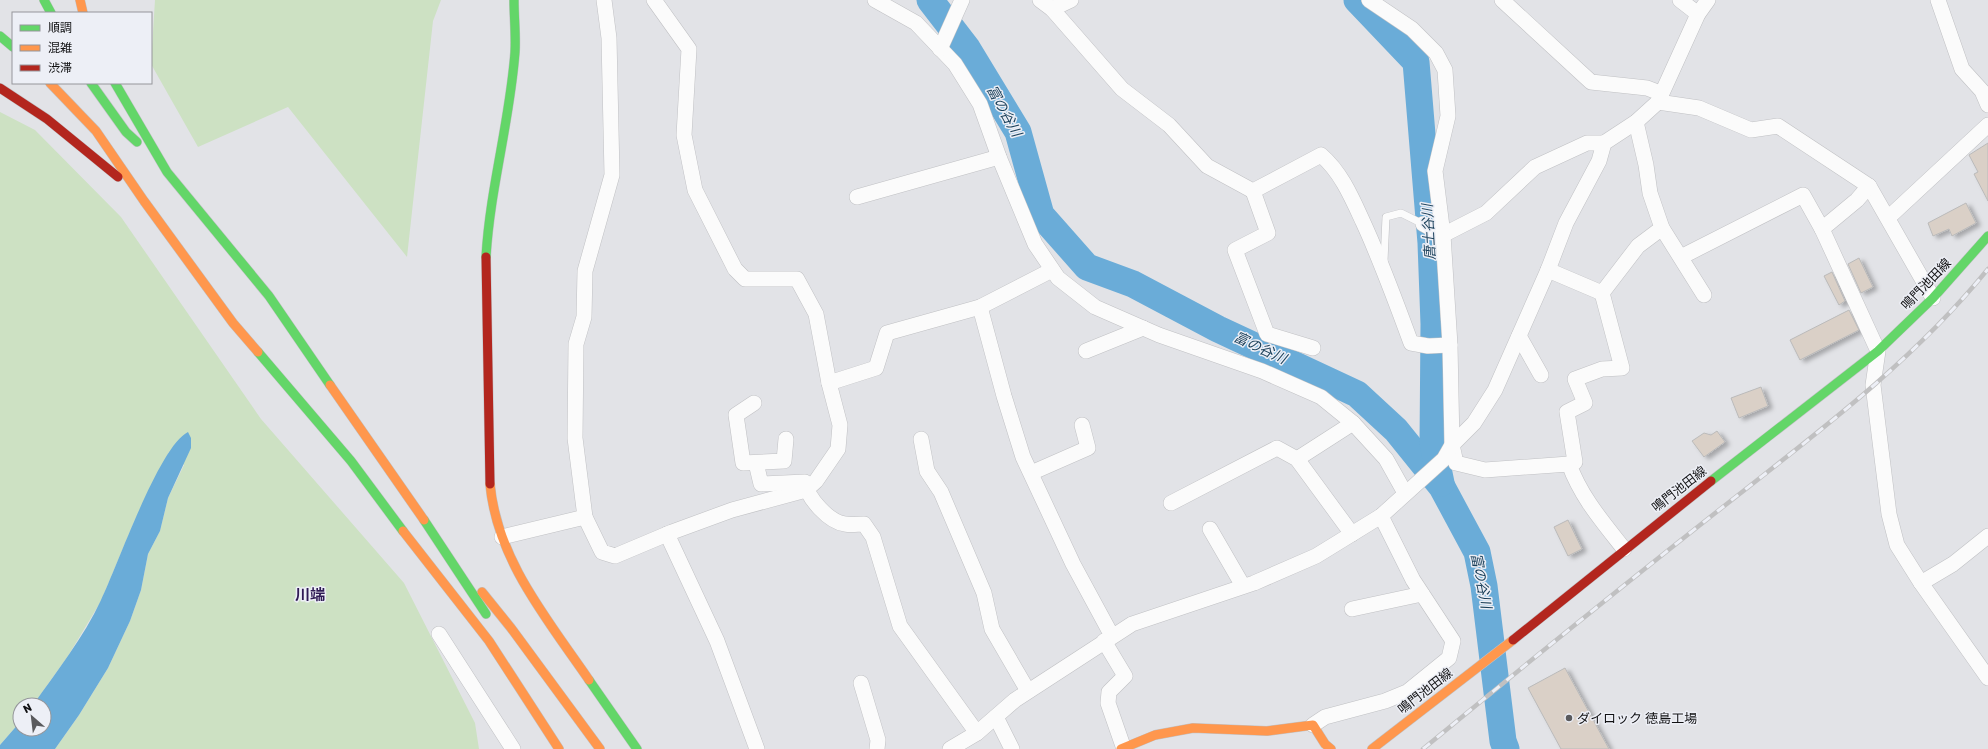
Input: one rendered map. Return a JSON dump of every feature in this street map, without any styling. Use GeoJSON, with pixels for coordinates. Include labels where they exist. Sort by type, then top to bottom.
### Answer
{"type":"FeatureCollection","features":[{"type":"Feature","properties":{"kind":"main road"},"geometry":{"type":"LineString","coordinates":[[44,0],[50,12]]}},
{"type":"Feature","properties":{"kind":"main road"},"geometry":{"type":"LineString","coordinates":[[80,0],[83,12]]}},
{"type":"Feature","properties":{"kind":"main road"},"geometry":{"type":"LineString","coordinates":[[514,0],[513,66],[509,103],[488,222],[485,267],[490,486],[497,522],[507,553],[532,598],[637,749]]}},
{"type":"Feature","properties":{"kind":"main road"},"geometry":{"type":"LineString","coordinates":[[0,36],[12,45]]}},
{"type":"Feature","properties":{"kind":"main road"},"geometry":{"type":"LineString","coordinates":[[51,84],[96,131],[144,201],[232,323],[309,410],[351,461],[489,642],[559,749]]}},
{"type":"Feature","properties":{"kind":"main road"},"geometry":{"type":"LineString","coordinates":[[92,84],[126,132],[167,172],[269,296],[426,523],[491,623]]}},
{"type":"Feature","properties":{"kind":"main road"},"geometry":{"type":"LineString","coordinates":[[116,84],[167,172]]}},
{"type":"Feature","properties":{"kind":"main road"},"geometry":{"type":"LineString","coordinates":[[0,88],[35,109],[77,141],[144,201]]}},
{"type":"Feature","properties":{"kind":"main road","name":"鳴門池田線"},"geometry":{"type":"LineString","coordinates":[[1372,749],[1506,645],[1624,549],[1878,351],[1933,298],[1988,236]]}},
{"type":"Feature","properties":{"kind":"main road"},"geometry":{"type":"LineString","coordinates":[[426,523],[511,628],[600,749]]}},
{"type":"Feature","properties":{"kind":"main road"},"geometry":{"type":"LineString","coordinates":[[417,549],[471,634]]}},
{"type":"Feature","properties":{"kind":"main road"},"geometry":{"type":"LineString","coordinates":[[1123,749],[1155,735],[1193,728],[1267,731],[1313,725],[1325,744],[1331,749]]}},
{"type":"Feature","properties":{"kind":"street"},"geometry":{"type":"LineString","coordinates":[[604,0],[609,38],[612,175],[585,271],[584,317],[576,344],[575,438],[585,517],[602,552],[615,556],[667,534],[732,510],[806,490],[816,481],[838,449],[840,425],[829,383],[816,314],[797,279],[745,279],[735,269],[696,190],[684,135],[689,49],[654,0]]}},
{"type":"Feature","properties":{"kind":"street"},"geometry":{"type":"LineString","coordinates":[[875,0],[916,23],[955,64],[980,104],[998,157],[1035,244],[1058,278],[1095,307],[1143,328],[1262,371],[1321,397],[1353,423],[1386,459],[1407,491]]}},
{"type":"Feature","properties":{"kind":"street"},"geometry":{"type":"LineString","coordinates":[[941,48],[957,15],[962,0]]}},
{"type":"Feature","properties":{"kind":"street"},"geometry":{"type":"LineString","coordinates":[[1046,4],[1071,0]]}},
{"type":"Feature","properties":{"kind":"street"},"geometry":{"type":"LineString","coordinates":[[1369,0],[1412,29],[1436,53],[1445,70],[1448,116],[1435,171],[1447,345],[1452,445],[1456,463],[1485,470],[1569,464],[1575,462],[1567,412],[1585,403],[1575,379],[1602,369],[1622,368],[1602,293]]}},
{"type":"Feature","properties":{"kind":"street"},"geometry":{"type":"LineString","coordinates":[[1502,0],[1549,46],[1591,82],[1646,88],[1659,98],[1699,108],[1751,130],[1778,126],[1869,186],[1889,218],[1933,298]]}},
{"type":"Feature","properties":{"kind":"street"},"geometry":{"type":"LineString","coordinates":[[1680,0],[1698,14]]}},
{"type":"Feature","properties":{"kind":"street"},"geometry":{"type":"LineString","coordinates":[[1440,233],[1486,213],[1535,167],[1587,143],[1604,143],[1636,122],[1659,98],[1698,14],[1708,0]]}},
{"type":"Feature","properties":{"kind":"street"},"geometry":{"type":"LineString","coordinates":[[1938,0],[1962,69],[1985,90],[1988,105]]}},
{"type":"Feature","properties":{"kind":"street"},"geometry":{"type":"LineString","coordinates":[[1046,4],[1122,89],[1169,125],[1207,166],[1253,191],[1268,233],[1235,250],[1267,334],[1312,348]]}},
{"type":"Feature","properties":{"kind":"street"},"geometry":{"type":"LineString","coordinates":[[1636,122],[1646,165],[1650,193],[1662,228],[1704,295]]}},
{"type":"Feature","properties":{"kind":"street"},"geometry":{"type":"LineString","coordinates":[[1889,218],[1988,125]]}},
{"type":"Feature","properties":{"kind":"street"},"geometry":{"type":"LineString","coordinates":[[950,749],[977,733],[1015,700],[1028,691],[1108,638],[1132,624],[1243,586],[1296,566],[1316,556],[1381,516],[1444,459],[1452,445],[1474,423],[1495,390],[1548,270],[1566,223],[1599,161],[1604,143]]}},
{"type":"Feature","properties":{"kind":"street"},"geometry":{"type":"LineString","coordinates":[[1253,191],[1321,155],[1332,164],[1351,197],[1384,268],[1411,343],[1428,346],[1447,345]]}},
{"type":"Feature","properties":{"kind":"street"},"geometry":{"type":"LineString","coordinates":[[857,197],[998,157]]}},
{"type":"Feature","properties":{"kind":"street"},"geometry":{"type":"LineString","coordinates":[[1822,229],[1857,200],[1869,186]]}},
{"type":"Feature","properties":{"kind":"street"},"geometry":{"type":"LineString","coordinates":[[1681,257],[1803,195],[1822,229],[1878,351],[1873,385],[1889,514],[1897,545],[1921,583],[1988,678]]}},
{"type":"Feature","properties":{"kind":"street"},"geometry":{"type":"LineString","coordinates":[[1423,224],[1440,233]]}},
{"type":"Feature","properties":{"kind":"street"},"geometry":{"type":"LineString","coordinates":[[1602,293],[1638,246],[1662,228]]}},
{"type":"Feature","properties":{"kind":"street"},"geometry":{"type":"LineString","coordinates":[[829,383],[876,368],[887,333],[980,307],[1052,270]]}},
{"type":"Feature","properties":{"kind":"street"},"geometry":{"type":"LineString","coordinates":[[1548,270],[1602,293]]}},
{"type":"Feature","properties":{"kind":"street"},"geometry":{"type":"LineString","coordinates":[[980,307],[1004,396],[1023,457],[1125,676],[1109,692],[1108,703],[1123,749]]}},
{"type":"Feature","properties":{"kind":"street"},"geometry":{"type":"LineString","coordinates":[[1086,351],[1143,328]]}},
{"type":"Feature","properties":{"kind":"street"},"geometry":{"type":"LineString","coordinates":[[1519,336],[1541,375]]}},
{"type":"Feature","properties":{"kind":"street"},"geometry":{"type":"LineString","coordinates":[[754,403],[736,415],[743,463],[784,461],[786,439]]}},
{"type":"Feature","properties":{"kind":"street"},"geometry":{"type":"LineString","coordinates":[[1297,459],[1353,423]]}},
{"type":"Feature","properties":{"kind":"street"},"geometry":{"type":"LineString","coordinates":[[1031,473],[1088,448],[1082,425]]}},
{"type":"Feature","properties":{"kind":"street"},"geometry":{"type":"LineString","coordinates":[[921,439],[927,471],[941,492],[984,593],[992,629],[1028,691]]}},
{"type":"Feature","properties":{"kind":"street"},"geometry":{"type":"LineString","coordinates":[[1171,504],[1277,448],[1297,459],[1352,534]]}},
{"type":"Feature","properties":{"kind":"street"},"geometry":{"type":"LineString","coordinates":[[756,462],[761,484],[805,482],[806,490],[825,514],[844,524],[864,524],[873,537],[900,626],[977,733]]}},
{"type":"Feature","properties":{"kind":"street"},"geometry":{"type":"LineString","coordinates":[[1569,464],[1576,484],[1588,503],[1624,549]]}},
{"type":"Feature","properties":{"kind":"street"},"geometry":{"type":"LineString","coordinates":[[1313,725],[1325,717],[1385,701],[1407,692],[1449,658],[1453,641],[1413,580],[1381,516]]}},
{"type":"Feature","properties":{"kind":"street"},"geometry":{"type":"LineString","coordinates":[[502,537],[585,517]]}},
{"type":"Feature","properties":{"kind":"street"},"geometry":{"type":"LineString","coordinates":[[1210,529],[1243,586]]}},
{"type":"Feature","properties":{"kind":"street"},"geometry":{"type":"LineString","coordinates":[[667,534],[717,641],[757,749]]}},
{"type":"Feature","properties":{"kind":"street"},"geometry":{"type":"LineString","coordinates":[[1921,583],[1953,564],[1988,536]]}},
{"type":"Feature","properties":{"kind":"street"},"geometry":{"type":"LineString","coordinates":[[1352,609],[1422,594]]}},
{"type":"Feature","properties":{"kind":"street"},"geometry":{"type":"LineString","coordinates":[[439,634],[512,749]]}},
{"type":"Feature","properties":{"kind":"street"},"geometry":{"type":"LineString","coordinates":[[861,683],[878,740],[876,749]]}},
{"type":"Feature","properties":{"kind":"street"},"geometry":{"type":"LineString","coordinates":[[996,717],[1012,749]]}},
{"type":"Feature","properties":{"kind":"lane"},"geometry":{"type":"LineString","coordinates":[[1384,268],[1386,218],[1401,213],[1423,224]]}},
{"type":"Feature","properties":{"kind":"green space"},"geometry":{"type":"Polygon","coordinates":[[[155,0],[441,0],[433,21],[407,257],[288,107],[198,147],[152,66],[155,0]]]}},
{"type":"Feature","properties":{"kind":"green space"},"geometry":{"type":"Polygon","coordinates":[[[0,112],[35,130],[121,217],[261,419],[404,583],[475,723],[479,749],[55,749],[79,715],[108,668],[130,621],[141,590],[148,554],[160,531],[168,498],[184,465],[169,452],[134,522],[101,601],[68,656],[39,697],[12,697],[12,731],[0,745],[0,112]]]}},
{"type":"Feature","properties":{"kind":"water"},"geometry":{"type":"Polygon","coordinates":[[[188,432],[191,438],[191,448],[168,498],[160,531],[148,554],[141,590],[130,621],[108,668],[79,715],[55,749],[0,749],[0,745],[12,731],[12,737],[52,737],[52,697],[39,697],[69,654],[94,614],[152,483],[164,460],[177,442],[188,432]]]}},
{"type":"Feature","properties":{"kind":"building"},"geometry":{"type":"Polygon","coordinates":[[[1988,143],[1988,201],[1974,174],[1978,172],[1969,155],[1988,143]]]}},
{"type":"Feature","properties":{"kind":"building"},"geometry":{"type":"Polygon","coordinates":[[[1966,203],[1976,223],[1952,236],[1949,229],[1933,236],[1928,223],[1966,203]]]}},
{"type":"Feature","properties":{"kind":"building"},"geometry":{"type":"Polygon","coordinates":[[[1859,258],[1873,287],[1861,293],[1848,264],[1859,258]]]}},
{"type":"Feature","properties":{"kind":"building"},"geometry":{"type":"Polygon","coordinates":[[[1832,272],[1845,301],[1839,305],[1824,276],[1832,272]]]}},
{"type":"Feature","properties":{"kind":"building"},"geometry":{"type":"Polygon","coordinates":[[[1849,310],[1859,330],[1800,360],[1790,340],[1849,310]]]}},
{"type":"Feature","properties":{"kind":"building"},"geometry":{"type":"Polygon","coordinates":[[[1761,387],[1768,406],[1739,418],[1731,398],[1761,387]]]}},
{"type":"Feature","properties":{"kind":"building"},"geometry":{"type":"Polygon","coordinates":[[[1717,431],[1725,442],[1704,457],[1692,441],[1704,433],[1711,435],[1717,431]]]}},
{"type":"Feature","properties":{"kind":"building"},"geometry":{"type":"Polygon","coordinates":[[[1568,520],[1582,549],[1568,556],[1554,527],[1568,520]]]}},
{"type":"Feature","properties":{"kind":"building","name":"ダイロック 徳島工場"},"geometry":{"type":"Polygon","coordinates":[[[1565,668],[1609,749],[1561,749],[1528,688],[1565,668]]]}},
{"type":"Feature","properties":{"kind":"waterway","name":"富の谷川"},"geometry":{"type":"LineString","coordinates":[[930,0],[967,48],[1018,132],[1041,215],[1087,267],[1133,284],[1218,329],[1357,394],[1396,430],[1442,487],[1477,552],[1484,586],[1503,741],[1506,749]]}},
{"type":"Feature","properties":{"kind":"waterway","name":"唐土谷川"},"geometry":{"type":"LineString","coordinates":[[1357,0],[1416,62],[1431,243],[1434,324],[1433,444],[1441,483]]}},
{"type":"Feature","properties":{"kind":"railway"},"geometry":{"type":"LineString","coordinates":[[1423,749],[1534,658],[1860,397],[1927,336],[1988,269]]}},
{"type":"Feature","properties":{"kind":"traffic: fast"},"geometry":{"type":"LineString","coordinates":[[44,0],[50,12]]}},
{"type":"Feature","properties":{"kind":"traffic: fast"},"geometry":{"type":"LineString","coordinates":[[486,257],[488,231],[509,103],[515,52],[514,0]]}},
{"type":"Feature","properties":{"kind":"traffic: fast"},"geometry":{"type":"LineString","coordinates":[[0,36],[12,46]]}},
{"type":"Feature","properties":{"kind":"traffic: fast"},"geometry":{"type":"LineString","coordinates":[[92,84],[126,132],[137,142]]}},
{"type":"Feature","properties":{"kind":"traffic: fast"},"geometry":{"type":"LineString","coordinates":[[116,84],[167,172],[269,296],[330,385]]}},
{"type":"Feature","properties":{"kind":"traffic: fast"},"geometry":{"type":"LineString","coordinates":[[1711,481],[1878,351],[1933,298],[1988,236]]}},
{"type":"Feature","properties":{"kind":"traffic: fast"},"geometry":{"type":"LineString","coordinates":[[258,352],[351,461],[403,531]]}},
{"type":"Feature","properties":{"kind":"traffic: fast"},"geometry":{"type":"LineString","coordinates":[[424,520],[486,614]]}},
{"type":"Feature","properties":{"kind":"traffic: fast"},"geometry":{"type":"LineString","coordinates":[[589,680],[637,749]]}},
{"type":"Feature","properties":{"kind":"traffic: slow"},"geometry":{"type":"LineString","coordinates":[[80,0],[83,12]]}},
{"type":"Feature","properties":{"kind":"traffic: slow"},"geometry":{"type":"LineString","coordinates":[[51,84],[96,131],[144,201],[233,323],[258,352]]}},
{"type":"Feature","properties":{"kind":"traffic: slow"},"geometry":{"type":"LineString","coordinates":[[330,385],[424,520]]}},
{"type":"Feature","properties":{"kind":"traffic: slow"},"geometry":{"type":"LineString","coordinates":[[490,484],[495,512],[503,538],[514,564],[542,612],[589,680]]}},
{"type":"Feature","properties":{"kind":"traffic: slow"},"geometry":{"type":"LineString","coordinates":[[403,531],[489,641],[559,749]]}},
{"type":"Feature","properties":{"kind":"traffic: slow"},"geometry":{"type":"LineString","coordinates":[[482,592],[511,628],[600,749]]}},
{"type":"Feature","properties":{"kind":"traffic: slow"},"geometry":{"type":"LineString","coordinates":[[1372,749],[1513,640]]}},
{"type":"Feature","properties":{"kind":"traffic: slow"},"geometry":{"type":"LineString","coordinates":[[1121,749],[1155,735],[1193,728],[1267,731],[1313,725],[1325,744],[1331,749]]}},
{"type":"Feature","properties":{"kind":"traffic: jam"},"geometry":{"type":"LineString","coordinates":[[0,88],[47,119],[118,177]]}},
{"type":"Feature","properties":{"kind":"traffic: jam"},"geometry":{"type":"LineString","coordinates":[[486,257],[490,484]]}},
{"type":"Feature","properties":{"kind":"traffic: jam"},"geometry":{"type":"LineString","coordinates":[[1513,640],[1711,481]]}},
{"type":"Feature","properties":{"kind":"place","name":"ダイロック 徳島工場"},"geometry":{"type":"Point","coordinates":[1569,718]}},
{"type":"Feature","properties":{"kind":"district","name":"川端"},"geometry":{"type":"Point","coordinates":[310,595]}}]}
